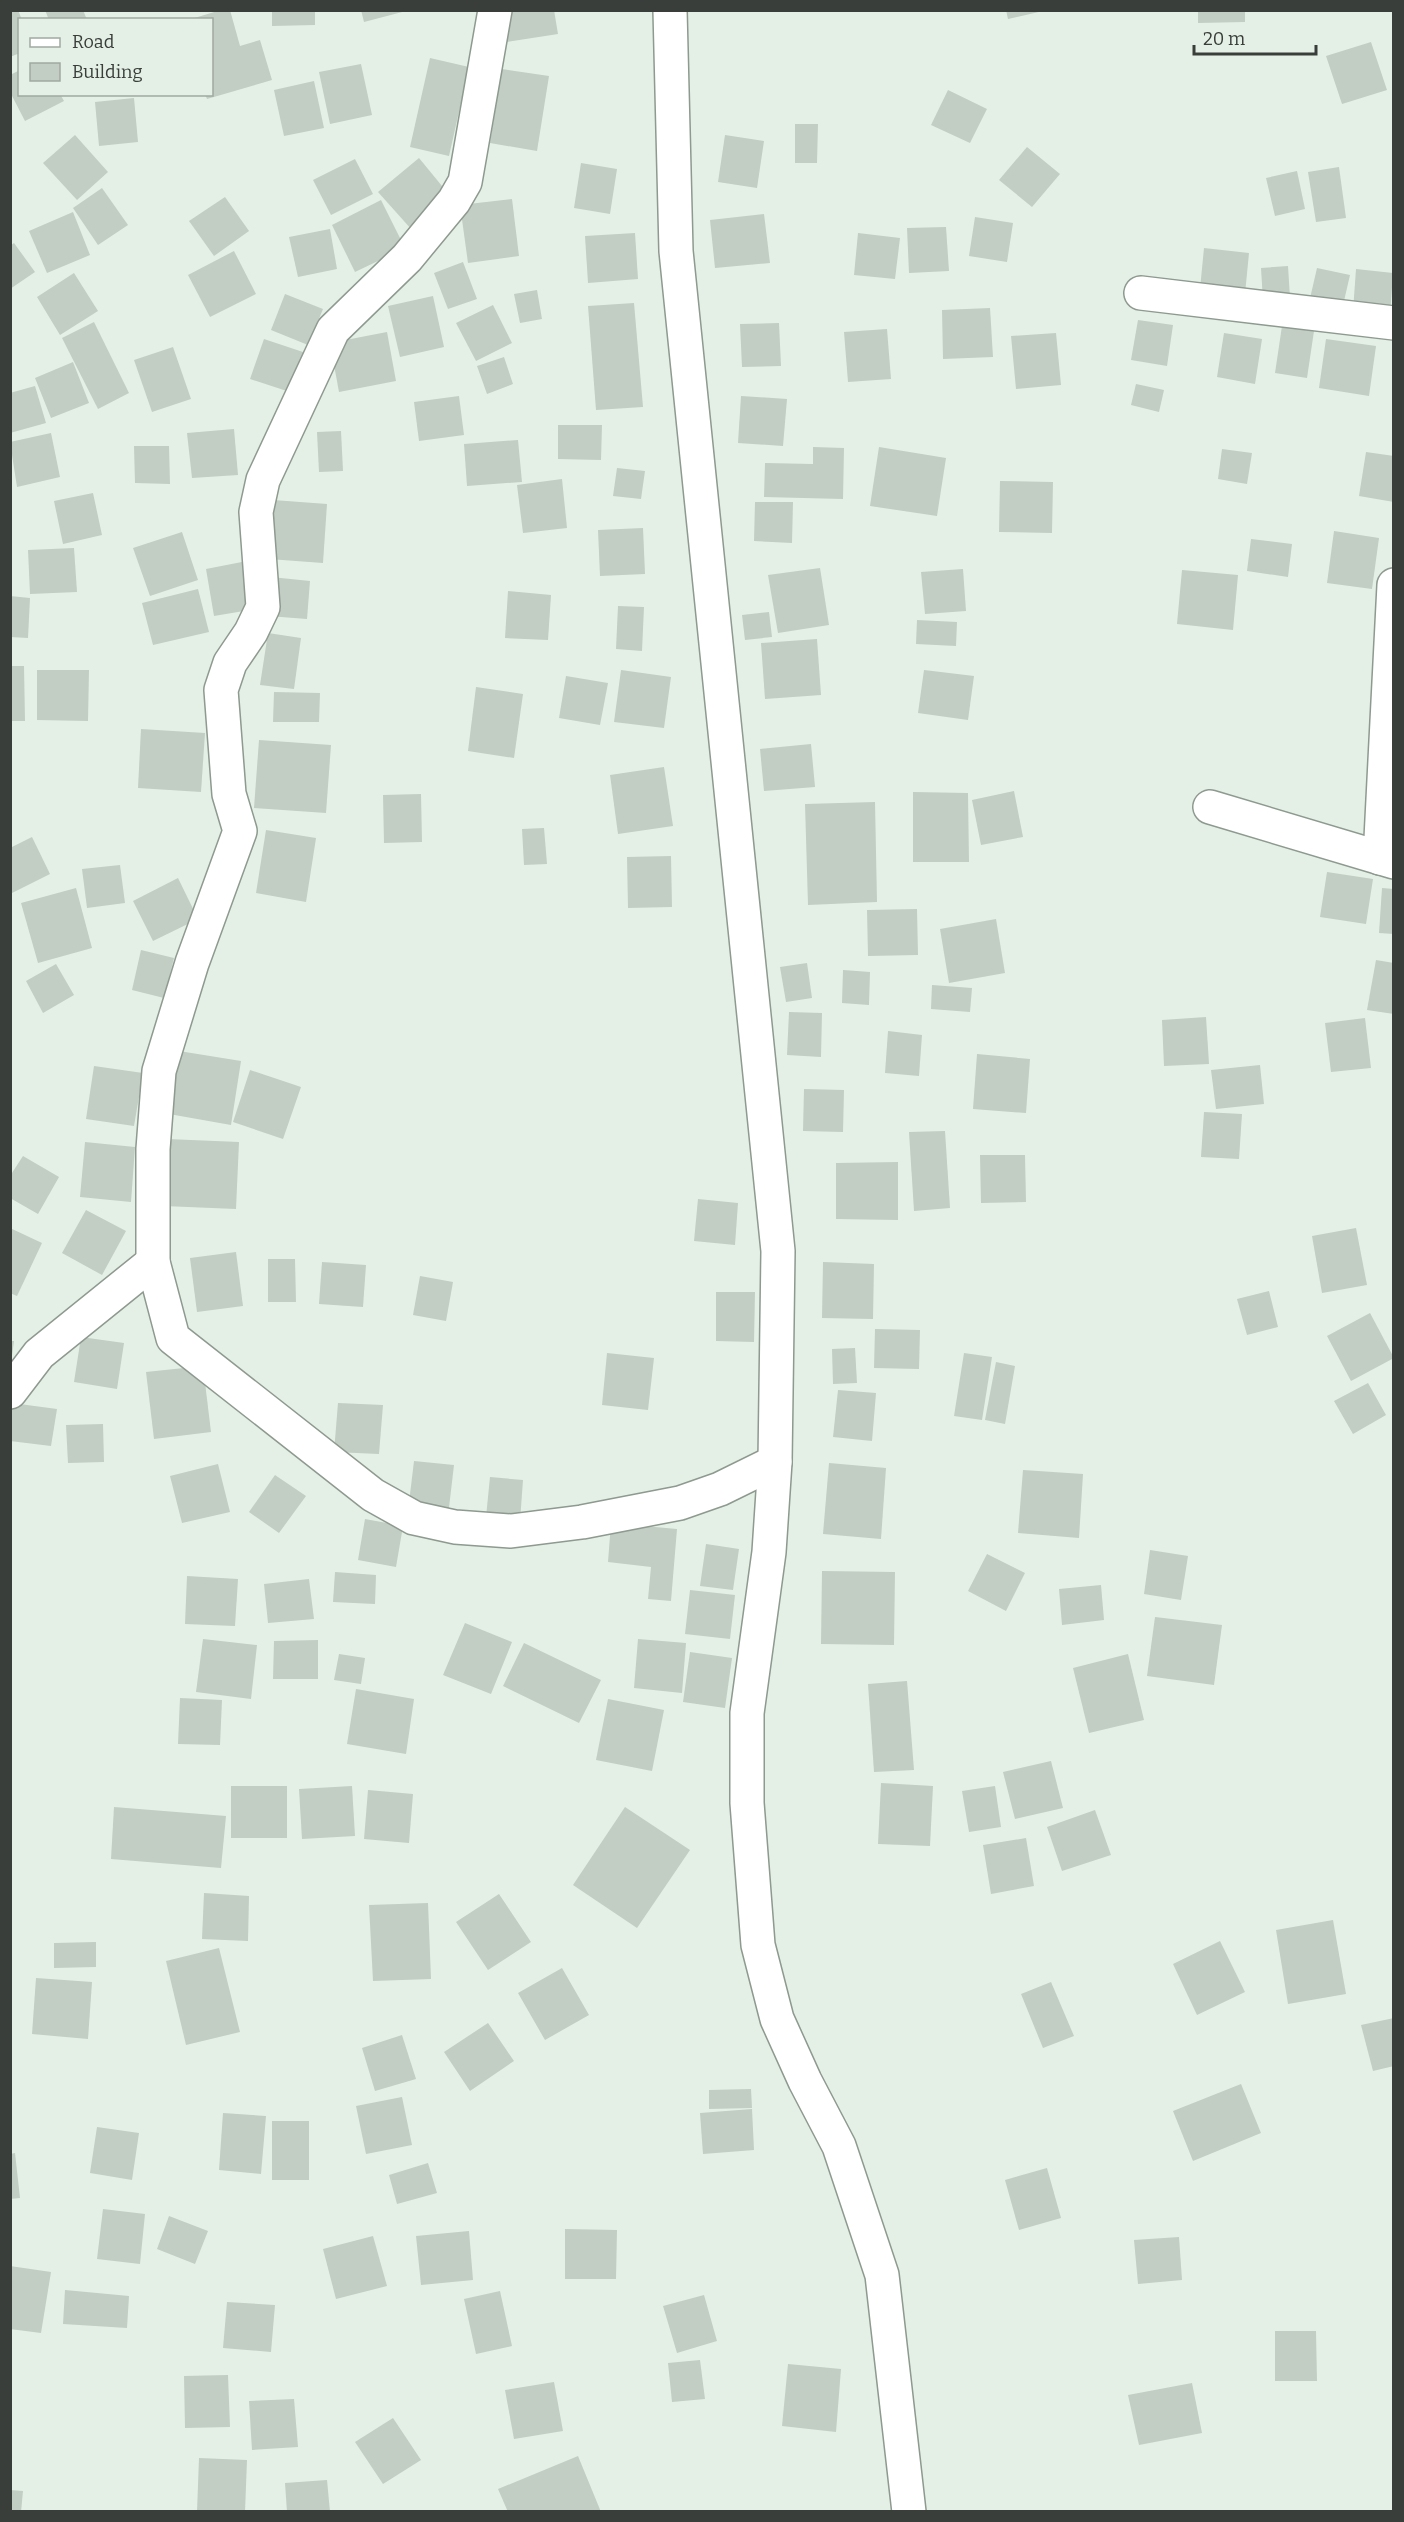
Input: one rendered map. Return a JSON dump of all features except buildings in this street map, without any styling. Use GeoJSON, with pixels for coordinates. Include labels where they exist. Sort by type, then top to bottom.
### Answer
{"type":"FeatureCollection","features":[{"type":"Feature","properties":{"kind":"street"},"geometry":{"type":"LineString","coordinates":[[495,10],[465,182],[454,201],[406,258],[333,330],[263,480],[256,512],[263,607],[251,632],[230,663],[220,690],[229,794],[240,831],[192,963],[159,1071],[153,1149],[153,1262],[173,1338],[373,1495],[414,1518],[455,1527],[511,1531],[582,1522],[681,1503],[720,1489],[775,1462]]}},
{"type":"Feature","properties":{"kind":"street"},"geometry":{"type":"LineString","coordinates":[[670,10],[676,251],[778,1251],[775,1462],[769,1552],[747,1713],[747,1803],[759,1945],[777,2019],[805,2081],[839,2146],[882,2275],[909,2511]]}},
{"type":"Feature","properties":{"kind":"street"},"geometry":{"type":"LineString","coordinates":[[1141,293],[1394,323]]}},
{"type":"Feature","properties":{"kind":"street"},"geometry":{"type":"LineString","coordinates":[[1210,807],[1387,860],[1394,585]]}},
{"type":"Feature","properties":{"kind":"street"},"geometry":{"type":"LineString","coordinates":[[10,1392],[39,1354],[153,1262]]}}]}
